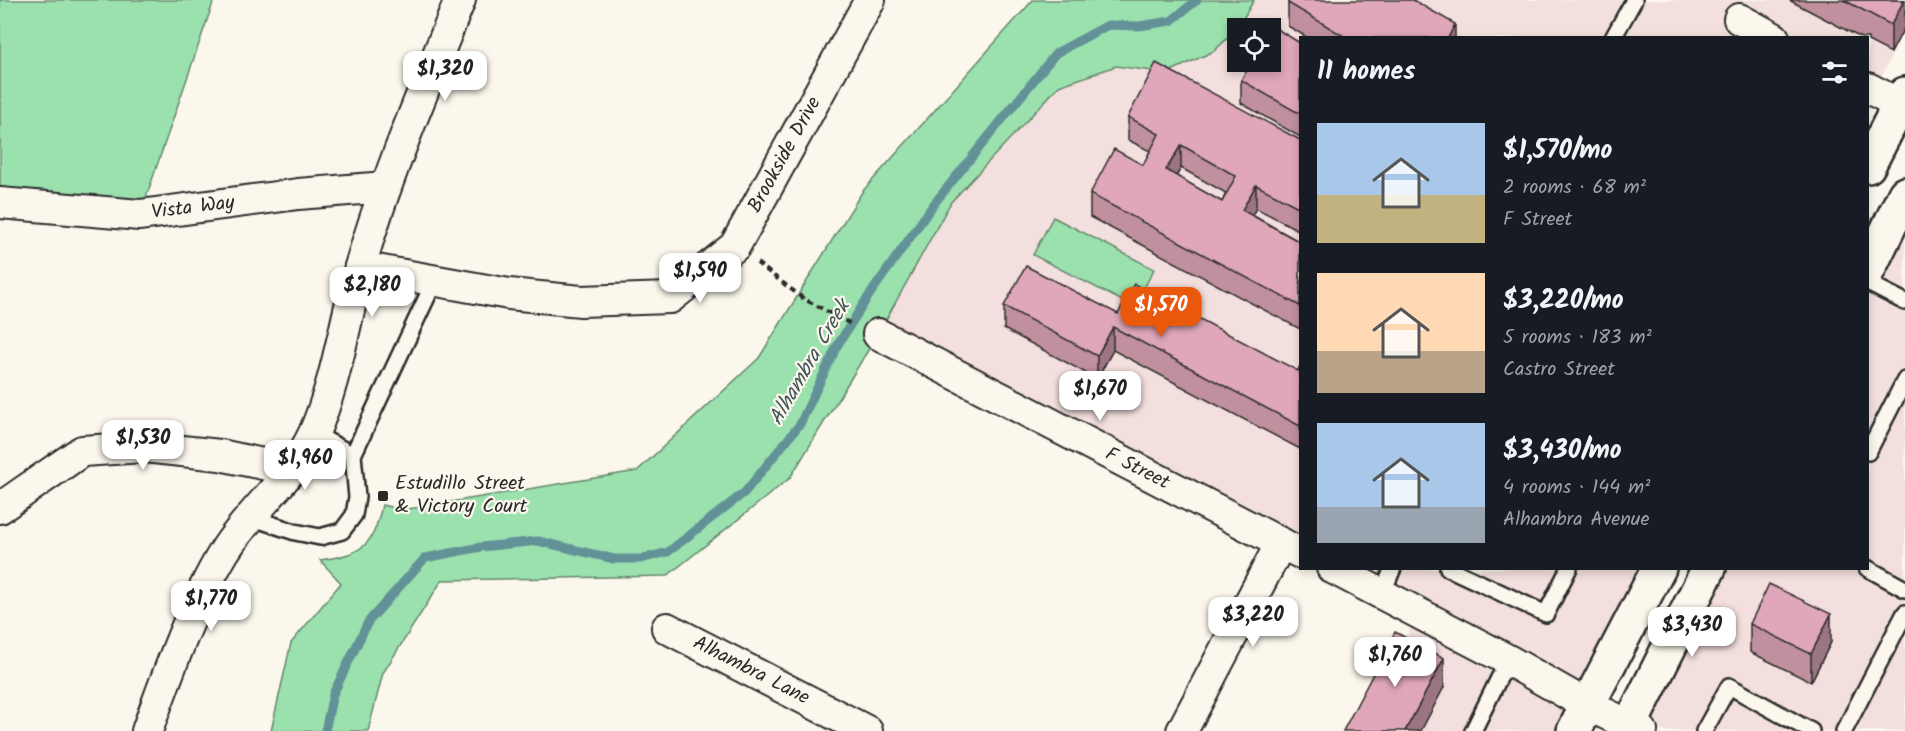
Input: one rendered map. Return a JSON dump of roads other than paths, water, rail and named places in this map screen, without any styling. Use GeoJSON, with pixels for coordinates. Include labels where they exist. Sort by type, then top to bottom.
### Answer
{"type":"FeatureCollection","features":[{"type":"Feature","properties":{"kind":"main road"},"geometry":{"type":"LineString","coordinates":[[1869,164],[1903,102]]}},
{"type":"Feature","properties":{"kind":"main road"},"geometry":{"type":"LineString","coordinates":[[1869,268],[1905,195]]}},
{"type":"Feature","properties":{"kind":"main road"},"geometry":{"type":"LineString","coordinates":[[1580,718],[1658,570]]}},
{"type":"Feature","properties":{"kind":"main road"},"geometry":{"type":"LineString","coordinates":[[1633,729],[1708,570]]}},
{"type":"Feature","properties":{"kind":"street"},"geometry":{"type":"LineString","coordinates":[[147,731],[191,617],[224,552],[291,470],[313,434],[331,388],[360,267],[386,187],[460,0]]}},
{"type":"Feature","properties":{"kind":"street","name":"Brookside Drive"},"geometry":{"type":"LineString","coordinates":[[360,267],[509,294],[580,302],[670,298],[735,246],[870,0]]}},
{"type":"Feature","properties":{"kind":"street"},"geometry":{"type":"LineString","coordinates":[[1740,19],[1770,36]]}},
{"type":"Feature","properties":{"kind":"street"},"geometry":{"type":"LineString","coordinates":[[1869,88],[1903,102]]}},
{"type":"Feature","properties":{"kind":"street","name":"Vista Way"},"geometry":{"type":"LineString","coordinates":[[0,203],[140,215],[298,194],[386,187]]}},
{"type":"Feature","properties":{"kind":"street","name":"F Street"},"geometry":{"type":"LineString","coordinates":[[878,334],[1291,548]]}},
{"type":"Feature","properties":{"kind":"street"},"geometry":{"type":"LineString","coordinates":[[0,508],[82,451],[144,447],[219,455],[291,470]]}},
{"type":"Feature","properties":{"kind":"street"},"geometry":{"type":"LineString","coordinates":[[1182,731],[1291,548]]}},
{"type":"Feature","properties":{"kind":"street"},"geometry":{"type":"LineString","coordinates":[[1341,570],[1388,581],[1508,660],[1580,718],[1633,729]]}},
{"type":"Feature","properties":{"kind":"street","name":"Alhambra Lane"},"geometry":{"type":"LineString","coordinates":[[667,628],[867,731]]}},
{"type":"Feature","properties":{"kind":"lane"},"geometry":{"type":"LineString","coordinates":[[1614,36],[1634,0]]}},
{"type":"Feature","properties":{"kind":"lane"},"geometry":{"type":"LineString","coordinates":[[250,518],[320,537],[342,531],[354,515],[357,497],[353,455],[434,282]]}},
{"type":"Feature","properties":{"kind":"lane"},"geometry":{"type":"LineString","coordinates":[[1869,284],[1905,302]]}},
{"type":"Feature","properties":{"kind":"lane"},"geometry":{"type":"LineString","coordinates":[[1869,450],[1905,380]]}},
{"type":"Feature","properties":{"kind":"lane"},"geometry":{"type":"LineString","coordinates":[[313,434],[353,455]]}},
{"type":"Feature","properties":{"kind":"lane"},"geometry":{"type":"LineString","coordinates":[[1869,569],[1905,589]]}},
{"type":"Feature","properties":{"kind":"lane"},"geometry":{"type":"LineString","coordinates":[[1452,570],[1546,614],[1568,570]]}},
{"type":"Feature","properties":{"kind":"lane"},"geometry":{"type":"LineString","coordinates":[[1844,731],[1905,613]]}},
{"type":"Feature","properties":{"kind":"lane"},"geometry":{"type":"LineString","coordinates":[[1473,731],[1508,660]]}},
{"type":"Feature","properties":{"kind":"lane"},"geometry":{"type":"LineString","coordinates":[[1704,731],[1730,686],[1811,731]]}},
{"type":"Feature","properties":{"kind":"waterway","name":"Alhambra Creek"},"geometry":{"type":"LineString","coordinates":[[325,731],[333,694],[368,622],[425,558],[481,547],[538,541],[614,559],[641,559],[668,552],[745,492],[800,424],[837,346],[866,300],[933,205],[1056,53],[1108,25],[1139,26],[1171,21],[1197,0]]}},
{"type":"Feature","properties":{"kind":"place","name":"Estudillo Street & Victory Court"},"geometry":{"type":"Point","coordinates":[383,496]}}]}
